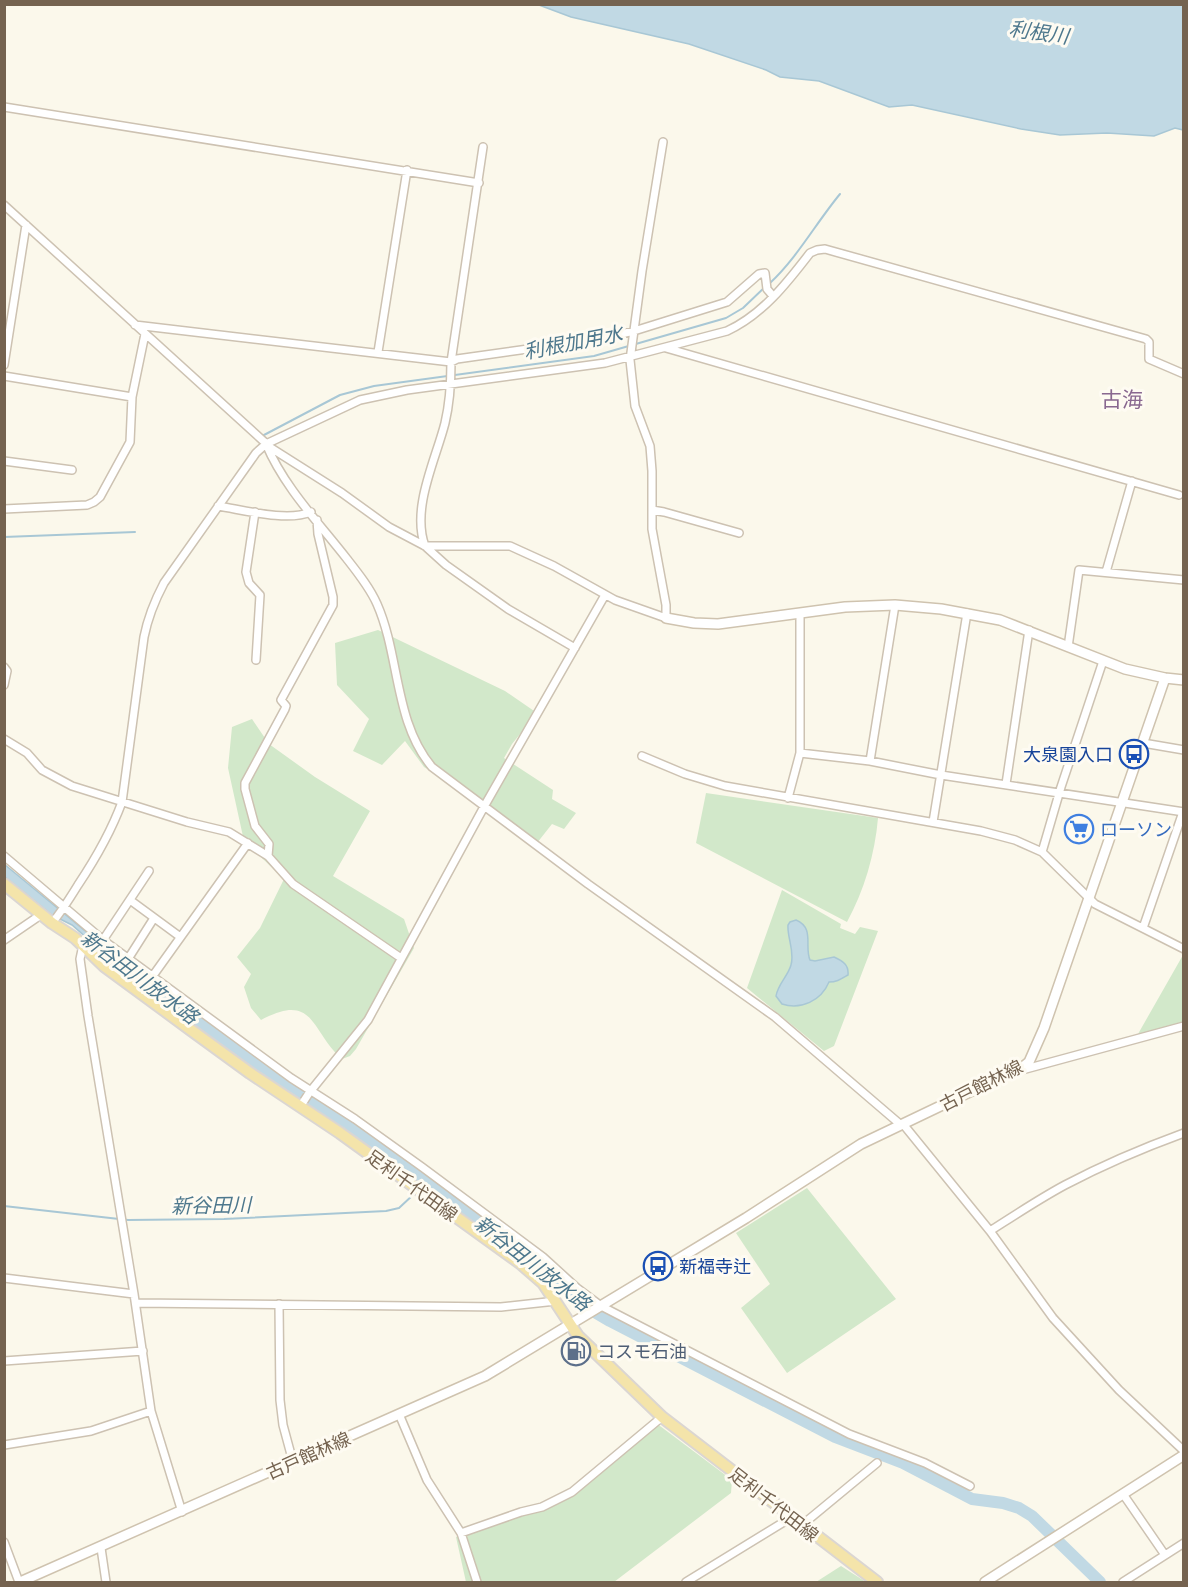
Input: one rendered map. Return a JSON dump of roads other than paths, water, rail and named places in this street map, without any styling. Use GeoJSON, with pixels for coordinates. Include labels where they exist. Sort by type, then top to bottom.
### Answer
{"type":"FeatureCollection","features":[{"type":"Feature","properties":{"kind":"main road"},"geometry":{"type":"LineString","coordinates":[[666,618],[718,624],[845,607],[895,605],[967,613],[1000,620],[1029,630],[1125,669],[1184,680]]}},
{"type":"Feature","properties":{"kind":"main road","name":"古戸館林線"},"geometry":{"type":"LineString","coordinates":[[20,1582],[485,1376],[746,1218],[843,1155],[902,1124],[1019,1070],[1029,1062],[1044,1028],[1166,678]]}},
{"type":"Feature","properties":{"kind":"main road","name":"足利千代田線"},"geometry":{"type":"LineString","coordinates":[[4,884],[75,938],[104,966],[190,1030],[301,1104],[520,1263],[543,1283],[578,1336],[662,1417],[877,1582]]}},
{"type":"Feature","properties":{"kind":"main road"},"geometry":{"type":"LineString","coordinates":[[985,1582],[1184,1453]]}},
{"type":"Feature","properties":{"kind":"street"},"geometry":{"type":"LineString","coordinates":[[4,107],[478,183]]}},
{"type":"Feature","properties":{"kind":"street"},"geometry":{"type":"LineString","coordinates":[[425,546],[510,546],[554,566],[633,608],[666,618],[666,605],[652,530],[650,446],[635,406],[631,356],[663,142]]}},
{"type":"Feature","properties":{"kind":"street"},"geometry":{"type":"LineString","coordinates":[[425,546],[423,508],[427,479],[445,422],[452,378],[451,362],[483,147]]}},
{"type":"Feature","properties":{"kind":"street"},"geometry":{"type":"LineString","coordinates":[[378,352],[407,170]]}},
{"type":"Feature","properties":{"kind":"street"},"geometry":{"type":"LineString","coordinates":[[4,205],[266,444],[342,493],[389,527],[425,546],[446,565],[508,609],[575,648]]}},
{"type":"Feature","properties":{"kind":"street"},"geometry":{"type":"LineString","coordinates":[[4,364],[26,225]]}},
{"type":"Feature","properties":{"kind":"street"},"geometry":{"type":"LineString","coordinates":[[53,921],[102,848],[122,802],[148,617],[164,583],[256,453],[266,444],[360,400],[452,378],[593,365],[727,331],[738,326],[763,307],[810,253],[825,249],[1146,339],[1149,342],[1149,359],[1184,374]]}},
{"type":"Feature","properties":{"kind":"street"},"geometry":{"type":"LineString","coordinates":[[135,325],[451,362],[457,359],[599,339],[634,331],[727,302],[759,274],[765,273],[767,289],[773,296]]}},
{"type":"Feature","properties":{"kind":"street"},"geometry":{"type":"LineString","coordinates":[[4,509],[87,505],[98,499],[130,442],[132,397],[145,334]]}},
{"type":"Feature","properties":{"kind":"street"},"geometry":{"type":"LineString","coordinates":[[664,347],[1179,495]]}},
{"type":"Feature","properties":{"kind":"street"},"geometry":{"type":"LineString","coordinates":[[4,376],[132,397]]}},
{"type":"Feature","properties":{"kind":"street"},"geometry":{"type":"LineString","coordinates":[[266,444],[293,490],[364,582],[376,602],[387,628],[411,732],[422,755],[432,767],[588,884],[775,1017],[902,1124],[990,1231],[1059,1325],[1119,1390],[1184,1453]]}},
{"type":"Feature","properties":{"kind":"street"},"geometry":{"type":"LineString","coordinates":[[4,462],[72,470]]}},
{"type":"Feature","properties":{"kind":"street"},"geometry":{"type":"LineString","coordinates":[[1106,572],[1132,481]]}},
{"type":"Feature","properties":{"kind":"street"},"geometry":{"type":"LineString","coordinates":[[218,506],[286,516],[304,515],[311,512]]}},
{"type":"Feature","properties":{"kind":"street"},"geometry":{"type":"LineString","coordinates":[[652,510],[739,533]]}},
{"type":"Feature","properties":{"kind":"street"},"geometry":{"type":"LineString","coordinates":[[255,512],[246,572],[249,583],[260,595],[256,660]]}},
{"type":"Feature","properties":{"kind":"street"},"geometry":{"type":"LineString","coordinates":[[268,856],[269,844],[255,826],[245,783],[285,709],[286,706],[281,700],[333,605],[317,520]]}},
{"type":"Feature","properties":{"kind":"street"},"geometry":{"type":"LineString","coordinates":[[1068,647],[1079,570],[1184,580]]}},
{"type":"Feature","properties":{"kind":"street"},"geometry":{"type":"LineString","coordinates":[[301,1104],[368,1020],[485,805],[605,595]]}},
{"type":"Feature","properties":{"kind":"street"},"geometry":{"type":"LineString","coordinates":[[870,762],[895,605]]}},
{"type":"Feature","properties":{"kind":"street"},"geometry":{"type":"LineString","coordinates":[[788,798],[800,753],[800,613]]}},
{"type":"Feature","properties":{"kind":"street"},"geometry":{"type":"LineString","coordinates":[[933,822],[967,613]]}},
{"type":"Feature","properties":{"kind":"street"},"geometry":{"type":"LineString","coordinates":[[1006,784],[1029,630]]}},
{"type":"Feature","properties":{"kind":"street"},"geometry":{"type":"LineString","coordinates":[[1041,852],[1103,661]]}},
{"type":"Feature","properties":{"kind":"street"},"geometry":{"type":"LineString","coordinates":[[4,667],[7,671],[4,685]]}},
{"type":"Feature","properties":{"kind":"street"},"geometry":{"type":"LineString","coordinates":[[4,739],[27,753],[42,770],[61,781],[122,802],[229,832],[268,856],[293,885],[401,958]]}},
{"type":"Feature","properties":{"kind":"street"},"geometry":{"type":"LineString","coordinates":[[1143,743],[1184,750]]}},
{"type":"Feature","properties":{"kind":"street"},"geometry":{"type":"LineString","coordinates":[[800,753],[1183,812],[1143,928]]}},
{"type":"Feature","properties":{"kind":"street"},"geometry":{"type":"LineString","coordinates":[[642,756],[685,774],[725,786],[933,822],[1015,840],[1041,852],[1089,900],[1184,949]]}},
{"type":"Feature","properties":{"kind":"street"},"geometry":{"type":"LineString","coordinates":[[152,977],[179,936],[248,843]]}},
{"type":"Feature","properties":{"kind":"street"},"geometry":{"type":"LineString","coordinates":[[4,856],[63,909],[128,959],[310,1092],[356,1119],[543,1257],[600,1307],[849,1434],[925,1463],[970,1486]]}},
{"type":"Feature","properties":{"kind":"street"},"geometry":{"type":"LineString","coordinates":[[103,940],[148,870]]}},
{"type":"Feature","properties":{"kind":"street"},"geometry":{"type":"LineString","coordinates":[[130,900],[179,936]]}},
{"type":"Feature","properties":{"kind":"street"},"geometry":{"type":"LineString","coordinates":[[4,940],[42,914]]}},
{"type":"Feature","properties":{"kind":"street"},"geometry":{"type":"LineString","coordinates":[[128,959],[154,918]]}},
{"type":"Feature","properties":{"kind":"street"},"geometry":{"type":"LineString","coordinates":[[83,945],[80,959],[151,1411],[182,1512]]}},
{"type":"Feature","properties":{"kind":"street"},"geometry":{"type":"LineString","coordinates":[[1019,1070],[1184,1026]]}},
{"type":"Feature","properties":{"kind":"street"},"geometry":{"type":"LineString","coordinates":[[990,1231],[1085,1175],[1184,1133]]}},
{"type":"Feature","properties":{"kind":"street"},"geometry":{"type":"LineString","coordinates":[[4,1278],[134,1294]]}},
{"type":"Feature","properties":{"kind":"street"},"geometry":{"type":"LineString","coordinates":[[135,1303],[501,1306],[556,1301]]}},
{"type":"Feature","properties":{"kind":"street"},"geometry":{"type":"LineString","coordinates":[[279,1305],[280,1400],[283,1425],[292,1462]]}},
{"type":"Feature","properties":{"kind":"street"},"geometry":{"type":"LineString","coordinates":[[4,1361],[143,1351]]}},
{"type":"Feature","properties":{"kind":"street"},"geometry":{"type":"LineString","coordinates":[[4,1445],[92,1431],[151,1411]]}},
{"type":"Feature","properties":{"kind":"street"},"geometry":{"type":"LineString","coordinates":[[399,1414],[427,1480],[460,1533],[477,1582]]}},
{"type":"Feature","properties":{"kind":"street"},"geometry":{"type":"LineString","coordinates":[[460,1533],[542,1507],[572,1492],[662,1417]]}},
{"type":"Feature","properties":{"kind":"street"},"geometry":{"type":"LineString","coordinates":[[802,1525],[877,1463]]}},
{"type":"Feature","properties":{"kind":"street"},"geometry":{"type":"LineString","coordinates":[[1123,1494],[1165,1555]]}},
{"type":"Feature","properties":{"kind":"street"},"geometry":{"type":"LineString","coordinates":[[686,1582],[792,1517]]}},
{"type":"Feature","properties":{"kind":"street"},"geometry":{"type":"LineString","coordinates":[[4,1542],[20,1582]]}},
{"type":"Feature","properties":{"kind":"street"},"geometry":{"type":"LineString","coordinates":[[1123,1582],[1184,1543]]}},
{"type":"Feature","properties":{"kind":"street"},"geometry":{"type":"LineString","coordinates":[[101,1548],[106,1582]]}},
{"type":"Feature","properties":{"kind":"water","name":"利根川"},"geometry":{"type":"Polygon","coordinates":[[[539,5],[1183,5],[1183,130],[1175,128],[1154,136],[1107,133],[1060,135],[1021,129],[912,105],[889,107],[819,81],[780,77],[766,70],[689,44],[571,17],[539,5]]]}},
{"type":"Feature","properties":{"kind":"water"},"geometry":{"type":"Polygon","coordinates":[[[4,864],[107,949],[136,969],[128,977],[107,961],[106,955],[72,925],[52,915],[5,877],[4,864]]]}},
{"type":"Feature","properties":{"kind":"water"},"geometry":{"type":"Polygon","coordinates":[[[796,920],[802,923],[807,932],[810,960],[834,957],[845,964],[848,975],[837,981],[829,982],[816,999],[803,1005],[789,1006],[782,1004],[776,996],[791,965],[788,925],[796,920]]]}},
{"type":"Feature","properties":{"kind":"waterway","name":"利根加用水"},"geometry":{"type":"LineString","coordinates":[[770,283],[789,263],[840,194]]}},
{"type":"Feature","properties":{"kind":"waterway","name":"利根加用水"},"geometry":{"type":"LineString","coordinates":[[264,435],[340,395],[374,386],[594,356],[726,318],[743,308],[765,287]]}},
{"type":"Feature","properties":{"kind":"waterway","name":"利根加用水"},"geometry":{"type":"LineString","coordinates":[[4,537],[135,532]]}},
{"type":"Feature","properties":{"kind":"waterway","name":"新谷田川放水路"},"geometry":{"type":"LineString","coordinates":[[120,964],[311,1102],[404,1164],[532,1260],[583,1305],[835,1437],[903,1463],[972,1499],[1003,1503],[1019,1508],[1032,1516],[1100,1582]]}},
{"type":"Feature","properties":{"kind":"waterway","name":"新谷田川"},"geometry":{"type":"LineString","coordinates":[[4,1206],[128,1220],[224,1219],[386,1211],[399,1208],[414,1194]]}},
{"type":"Feature","properties":{"kind":"place","name":"大泉園入口"},"geometry":{"type":"Point","coordinates":[1134,754]}},
{"type":"Feature","properties":{"kind":"place","name":"ローソン"},"geometry":{"type":"Point","coordinates":[1079,829]}},
{"type":"Feature","properties":{"kind":"place","name":"新福寺辻"},"geometry":{"type":"Point","coordinates":[658,1266]}},
{"type":"Feature","properties":{"kind":"place","name":"コスモ石油"},"geometry":{"type":"Point","coordinates":[576,1351]}},
{"type":"Feature","properties":{"kind":"district","name":"古海"},"geometry":{"type":"Point","coordinates":[1122,399]}}]}
